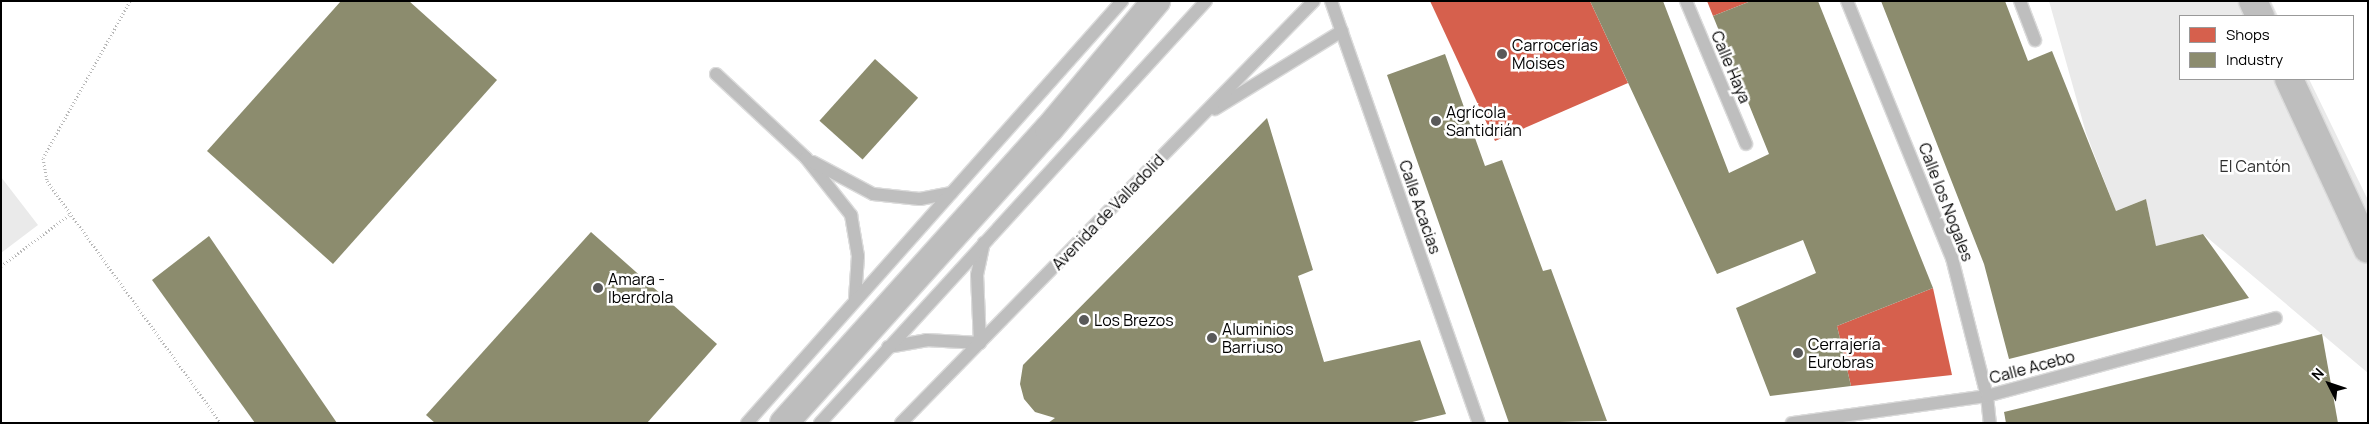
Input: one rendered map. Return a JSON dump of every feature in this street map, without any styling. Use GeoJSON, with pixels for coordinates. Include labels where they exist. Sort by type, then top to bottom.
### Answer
{"type":"FeatureCollection","features":[{"type":"Feature","properties":{"kind":"highway"},"geometry":{"type":"LineString","coordinates":[[784,423],[1049,129],[1156,1]]}},
{"type":"Feature","properties":{"kind":"highway"},"geometry":{"type":"LineString","coordinates":[[1049,129],[1177,1]]}},
{"type":"Feature","properties":{"kind":"street"},"geometry":{"type":"LineString","coordinates":[[2253,1],[2260,15]]}},
{"type":"Feature","properties":{"kind":"street"},"geometry":{"type":"LineString","coordinates":[[2289,80],[2368,248]]}},
{"type":"Feature","properties":{"kind":"lane"},"geometry":{"type":"LineString","coordinates":[[747,423],[855,299],[1122,1]]}},
{"type":"Feature","properties":{"kind":"lane"},"geometry":{"type":"LineString","coordinates":[[820,423],[1206,1]]}},
{"type":"Feature","properties":{"kind":"lane","name":"Avenida de Valladolid"},"geometry":{"type":"LineString","coordinates":[[901,423],[1314,1]]}},
{"type":"Feature","properties":{"kind":"lane","name":"Calle Acacias"},"geometry":{"type":"LineString","coordinates":[[1331,1],[1479,423]]}},
{"type":"Feature","properties":{"kind":"lane","name":"Calle Haya"},"geometry":{"type":"LineString","coordinates":[[1686,1],[1746,144]]}},
{"type":"Feature","properties":{"kind":"lane","name":"Calle los Nogales"},"geometry":{"type":"LineString","coordinates":[[1847,1],[1952,258],[1987,396],[1990,423]]}},
{"type":"Feature","properties":{"kind":"lane"},"geometry":{"type":"LineString","coordinates":[[2020,1],[2035,40]]}},
{"type":"Feature","properties":{"kind":"lane"},"geometry":{"type":"LineString","coordinates":[[1198,120],[1342,32]]}},
{"type":"Feature","properties":{"kind":"lane"},"geometry":{"type":"LineString","coordinates":[[716,74],[806,158],[851,215],[858,256],[855,299]]}},
{"type":"Feature","properties":{"kind":"lane"},"geometry":{"type":"LineString","coordinates":[[806,158],[873,194],[920,199],[951,193]]}},
{"type":"Feature","properties":{"kind":"lane"},"geometry":{"type":"LineString","coordinates":[[888,347],[926,340],[980,343],[977,275],[984,243]]}},
{"type":"Feature","properties":{"kind":"lane","name":"Calle Acebo"},"geometry":{"type":"LineString","coordinates":[[1792,423],[1987,396],[2276,318]]}},
{"type":"Feature","properties":{"kind":"path"},"geometry":{"type":"LineString","coordinates":[[130,1],[43,158],[47,181],[69,215],[221,423]]}},
{"type":"Feature","properties":{"kind":"path"},"geometry":{"type":"LineString","coordinates":[[1,266],[69,215]]}},
{"type":"Feature","properties":{"kind":"green space","name":"El Cantón"},"geometry":{"type":"Polygon","coordinates":[[[2049,1],[2271,1],[2278,15],[2179,15],[2179,80],[2309,80],[2368,200],[2368,373],[2203,234],[2156,246],[2146,199],[2116,211],[2086,133],[2049,1]]]}},
{"type":"Feature","properties":{"kind":"green space"},"geometry":{"type":"Polygon","coordinates":[[[1,177],[38,225],[1,253],[1,177]]]}},
{"type":"Feature","properties":{"kind":"building: Shops","name":"Carrocerías Moises"},"geometry":{"type":"Polygon","coordinates":[[[1430,1],[1590,1],[1628,83],[1495,141],[1430,1]]]}},
{"type":"Feature","properties":{"kind":"building: Shops"},"geometry":{"type":"Polygon","coordinates":[[[1707,1],[1751,1],[1713,16],[1707,1]]]}},
{"type":"Feature","properties":{"kind":"building: Shops"},"geometry":{"type":"Polygon","coordinates":[[[1933,288],[1952,375],[1851,386],[1837,326],[1933,288]]]}},
{"type":"Feature","properties":{"kind":"building: Industry"},"geometry":{"type":"Polygon","coordinates":[[[341,1],[409,1],[497,80],[333,264],[207,151],[341,1]]]}},
{"type":"Feature","properties":{"kind":"building: Industry"},"geometry":{"type":"Polygon","coordinates":[[[1590,1],[1663,1],[1729,173],[1769,154],[1713,16],[1751,1],[1818,1],[1933,288],[1837,326],[1851,386],[1770,396],[1736,308],[1816,273],[1803,240],[1717,274],[1590,1]]]}},
{"type":"Feature","properties":{"kind":"building: Industry"},"geometry":{"type":"Polygon","coordinates":[[[1881,1],[2005,1],[2028,61],[2052,51],[2116,211],[2146,199],[2156,246],[2203,234],[2249,298],[2009,359],[1984,264],[1881,1]]]}},
{"type":"Feature","properties":{"kind":"building: Industry"},"geometry":{"type":"Polygon","coordinates":[[[1445,54],[1485,166],[1502,160],[1543,271],[1551,269],[1607,421],[1509,423],[1387,75],[1445,54]]]}},
{"type":"Feature","properties":{"kind":"building: Industry"},"geometry":{"type":"Polygon","coordinates":[[[875,59],[918,98],[863,159],[819,121],[875,59]]]}},
{"type":"Feature","properties":{"kind":"building: Industry"},"geometry":{"type":"Polygon","coordinates":[[[1267,118],[1313,270],[1298,276],[1324,362],[1420,340],[1446,414],[1408,423],[1048,423],[1055,418],[1035,412],[1024,399],[1020,384],[1023,365],[1267,118]]]}},
{"type":"Feature","properties":{"kind":"building: Industry","name":"Amara - Iberdrola"},"geometry":{"type":"Polygon","coordinates":[[[591,232],[717,344],[647,423],[435,423],[426,415],[591,232]]]}},
{"type":"Feature","properties":{"kind":"building: Industry"},"geometry":{"type":"Polygon","coordinates":[[[209,236],[337,423],[255,423],[152,280],[209,236]]]}},
{"type":"Feature","properties":{"kind":"building: Industry"},"geometry":{"type":"Polygon","coordinates":[[[2322,334],[2338,423],[2006,423],[2004,412],[2322,334]]]}},
{"type":"Feature","properties":{"kind":"place","name":"Carrocerías Moises"},"geometry":{"type":"Point","coordinates":[1502,54]}},
{"type":"Feature","properties":{"kind":"place","name":"Agrícola Santidrián"},"geometry":{"type":"Point","coordinates":[1436,121]}},
{"type":"Feature","properties":{"kind":"place","name":"Amara - Iberdrola"},"geometry":{"type":"Point","coordinates":[598,288]}},
{"type":"Feature","properties":{"kind":"place","name":"Los Brezos"},"geometry":{"type":"Point","coordinates":[1084,320]}},
{"type":"Feature","properties":{"kind":"place","name":"Aluminios Barriuso"},"geometry":{"type":"Point","coordinates":[1212,338]}},
{"type":"Feature","properties":{"kind":"place","name":"Cerrajería Eurobras"},"geometry":{"type":"Point","coordinates":[1798,353]}}]}
